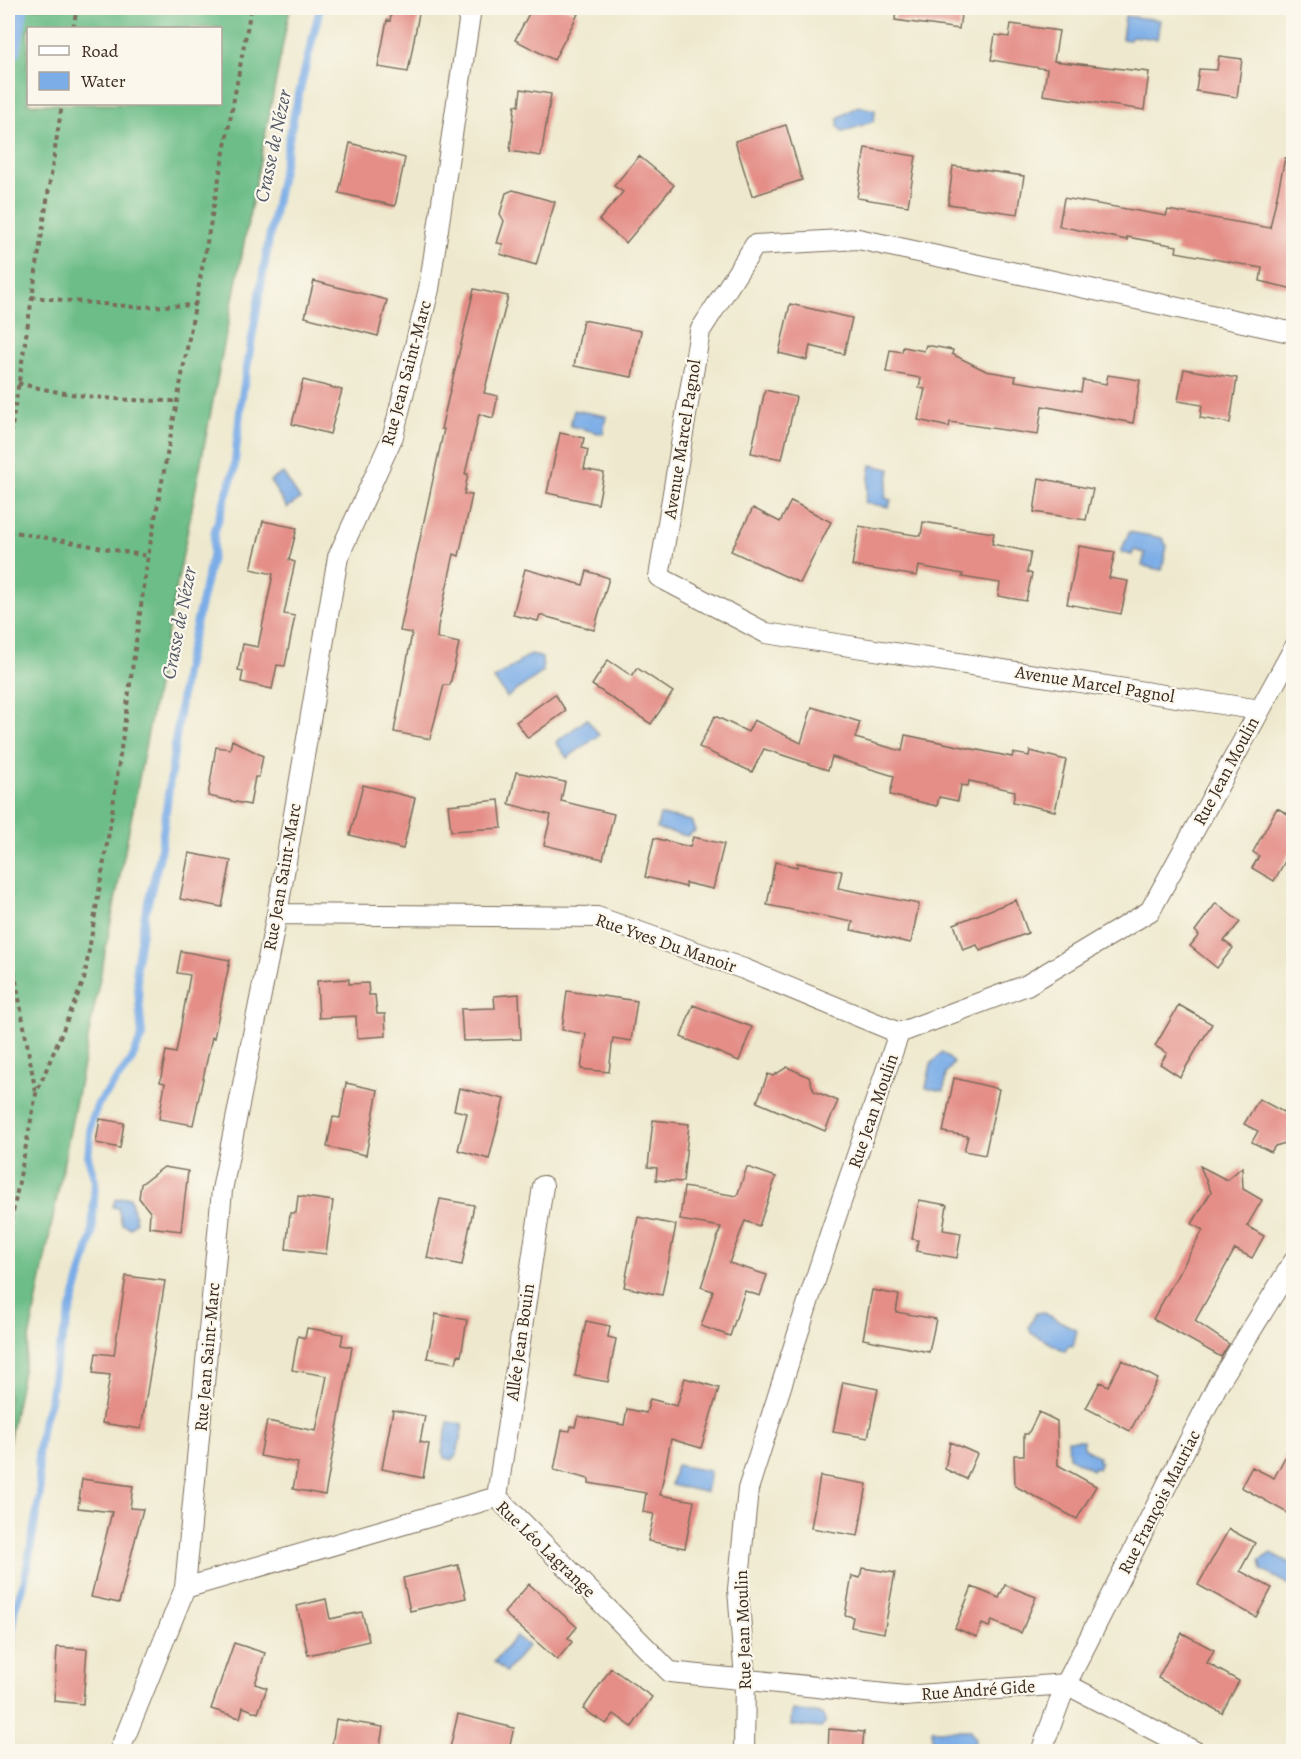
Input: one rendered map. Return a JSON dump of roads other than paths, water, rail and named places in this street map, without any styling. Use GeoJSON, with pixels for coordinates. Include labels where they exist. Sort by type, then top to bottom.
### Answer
{"type":"FeatureCollection","features":[{"type":"Feature","properties":{"kind":"street","name":"Rue Jean Saint-Marc"},"geometry":{"type":"LineString","coordinates":[[119,1752],[185,1588],[222,1190],[277,914],[338,557],[393,436],[429,289],[471,8]]}},
{"type":"Feature","properties":{"kind":"street","name":"Avenue Marcel Pagnol"},"geometry":{"type":"LineString","coordinates":[[1260,710],[766,633],[659,578],[700,331],[755,245],[858,239],[1293,333]]}},
{"type":"Feature","properties":{"kind":"street","name":"Rue Jean Moulin"},"geometry":{"type":"LineString","coordinates":[[744,1752],[745,1679],[738,1589],[748,1489],[830,1234],[899,1033],[1028,985],[1150,911],[1293,648]]}},
{"type":"Feature","properties":{"kind":"street","name":"Rue Yves Du Manoir"},"geometry":{"type":"LineString","coordinates":[[277,914],[597,917],[744,969],[899,1033]]}},
{"type":"Feature","properties":{"kind":"street","name":"Allée Jean Bouin"},"geometry":{"type":"LineString","coordinates":[[497,1497],[543,1186]]}},
{"type":"Feature","properties":{"kind":"street","name":"Rue François Mauriac"},"geometry":{"type":"LineString","coordinates":[[1041,1752],[1066,1684],[1218,1384],[1293,1261]]}},
{"type":"Feature","properties":{"kind":"street","name":"Rue Léo Lagrange"},"geometry":{"type":"LineString","coordinates":[[185,1588],[497,1497],[670,1672],[745,1679]]}},
{"type":"Feature","properties":{"kind":"street","name":"Rue André Gide"},"geometry":{"type":"LineString","coordinates":[[745,1679],[905,1696],[1066,1684]]}},
{"type":"Feature","properties":{"kind":"street"},"geometry":{"type":"LineString","coordinates":[[1066,1684],[1196,1752]]}},
{"type":"Feature","properties":{"kind":"water"},"geometry":{"type":"Polygon","coordinates":[[[1125,16],[1160,20],[1157,39],[1132,36],[1130,40],[1122,39],[1125,16]]]}},
{"type":"Feature","properties":{"kind":"water"},"geometry":{"type":"Polygon","coordinates":[[[858,106],[875,110],[874,121],[843,132],[838,126],[838,118],[858,106]]]}},
{"type":"Feature","properties":{"kind":"water"},"geometry":{"type":"Polygon","coordinates":[[[574,410],[606,416],[603,434],[570,426],[574,410]]]}},
{"type":"Feature","properties":{"kind":"water"},"geometry":{"type":"Polygon","coordinates":[[[871,465],[890,469],[885,498],[891,500],[889,507],[865,503],[871,465]]]}},
{"type":"Feature","properties":{"kind":"water"},"geometry":{"type":"Polygon","coordinates":[[[283,473],[300,499],[287,508],[270,481],[283,473]]]}},
{"type":"Feature","properties":{"kind":"water"},"geometry":{"type":"Polygon","coordinates":[[[1129,532],[1162,538],[1167,546],[1162,570],[1142,566],[1145,553],[1134,550],[1132,555],[1121,552],[1129,532]]]}},
{"type":"Feature","properties":{"kind":"water"},"geometry":{"type":"Polygon","coordinates":[[[531,654],[542,658],[543,672],[507,697],[494,679],[531,654]]]}},
{"type":"Feature","properties":{"kind":"water"},"geometry":{"type":"Polygon","coordinates":[[[587,719],[599,735],[567,758],[556,742],[587,719]]]}},
{"type":"Feature","properties":{"kind":"water"},"geometry":{"type":"Polygon","coordinates":[[[660,815],[691,821],[695,831],[687,836],[657,829],[660,815]]]}},
{"type":"Feature","properties":{"kind":"water"},"geometry":{"type":"Polygon","coordinates":[[[942,1052],[954,1063],[946,1073],[944,1091],[926,1088],[931,1064],[942,1052]]]}},
{"type":"Feature","properties":{"kind":"water"},"geometry":{"type":"Polygon","coordinates":[[[130,1197],[136,1221],[131,1228],[122,1224],[118,1208],[112,1207],[116,1199],[130,1197]]]}},
{"type":"Feature","properties":{"kind":"water"},"geometry":{"type":"Polygon","coordinates":[[[1042,1312],[1077,1330],[1073,1346],[1068,1346],[1065,1351],[1031,1333],[1029,1327],[1036,1313],[1042,1312]]]}},
{"type":"Feature","properties":{"kind":"water"},"geometry":{"type":"Polygon","coordinates":[[[448,1422],[463,1424],[457,1455],[451,1460],[445,1458],[442,1452],[448,1422]]]}},
{"type":"Feature","properties":{"kind":"water"},"geometry":{"type":"Polygon","coordinates":[[[1068,1440],[1083,1440],[1084,1448],[1099,1457],[1098,1461],[1101,1462],[1098,1469],[1094,1467],[1092,1470],[1069,1457],[1068,1440]]]}},
{"type":"Feature","properties":{"kind":"water"},"geometry":{"type":"Polygon","coordinates":[[[676,1465],[710,1471],[706,1492],[671,1485],[676,1465]]]}},
{"type":"Feature","properties":{"kind":"water"},"geometry":{"type":"Polygon","coordinates":[[[1271,1553],[1293,1565],[1293,1587],[1262,1570],[1260,1560],[1271,1553]]]}},
{"type":"Feature","properties":{"kind":"water"},"geometry":{"type":"Polygon","coordinates":[[[516,1636],[528,1646],[506,1672],[494,1662],[516,1636]]]}},
{"type":"Feature","properties":{"kind":"water"},"geometry":{"type":"Polygon","coordinates":[[[792,1710],[822,1714],[826,1722],[821,1728],[791,1725],[792,1710]]]}},
{"type":"Feature","properties":{"kind":"water"},"geometry":{"type":"Polygon","coordinates":[[[932,1730],[970,1730],[976,1739],[971,1748],[932,1749],[932,1730]]]}},
{"type":"Feature","properties":{"kind":"waterway"},"geometry":{"type":"LineString","coordinates":[[8,48],[15,8]]}},
{"type":"Feature","properties":{"kind":"waterway","name":"Crasse de Nézer"},"geometry":{"type":"LineString","coordinates":[[8,1683],[14,1610],[25,1579],[40,1494],[38,1454],[42,1425],[50,1401],[55,1365],[92,1236],[95,1181],[88,1157],[91,1122],[98,1104],[131,1061],[142,1036],[136,965],[145,914],[160,855],[185,671],[212,557],[215,530],[234,471],[241,402],[269,239],[294,114],[320,8]]}}]}
